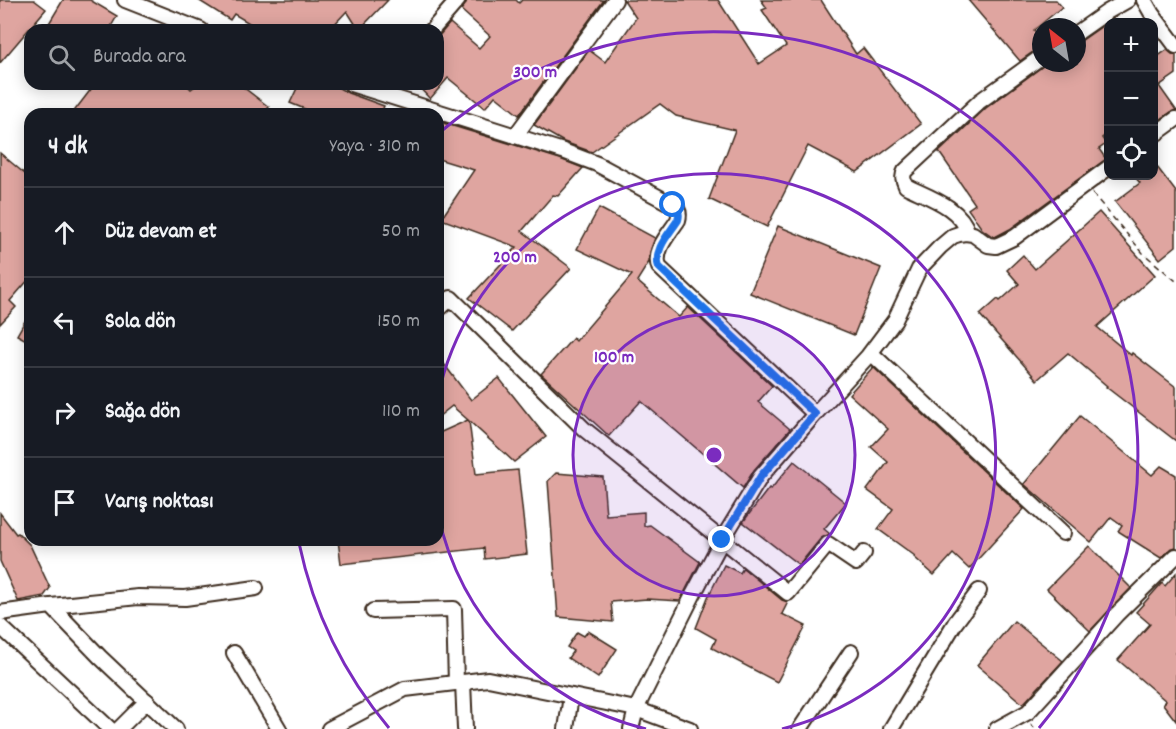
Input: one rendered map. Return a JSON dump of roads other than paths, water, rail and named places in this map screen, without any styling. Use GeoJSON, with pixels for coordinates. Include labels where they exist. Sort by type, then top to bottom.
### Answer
{"type":"FeatureCollection","features":[{"type":"Feature","properties":{"kind":"street"},"geometry":{"type":"LineString","coordinates":[[125,0],[186,24]]}},
{"type":"Feature","properties":{"kind":"street"},"geometry":{"type":"LineString","coordinates":[[437,24],[458,0]]}},
{"type":"Feature","properties":{"kind":"street"},"geometry":{"type":"LineString","coordinates":[[515,136],[615,0]]}},
{"type":"Feature","properties":{"kind":"street"},"geometry":{"type":"LineString","coordinates":[[1086,27],[1128,0]]}},
{"type":"Feature","properties":{"kind":"street"},"geometry":{"type":"LineString","coordinates":[[1144,0],[1176,46]]}},
{"type":"Feature","properties":{"kind":"street"},"geometry":{"type":"LineString","coordinates":[[968,233],[964,223],[943,204],[906,186],[903,180],[904,174],[980,101],[1032,63]]}},
{"type":"Feature","properties":{"kind":"street"},"geometry":{"type":"LineString","coordinates":[[385,90],[436,108]]}},
{"type":"Feature","properties":{"kind":"street"},"geometry":{"type":"LineString","coordinates":[[444,111],[597,164],[676,207],[678,220],[657,253],[659,267],[815,414]]}},
{"type":"Feature","properties":{"kind":"street"},"geometry":{"type":"LineString","coordinates":[[1158,132],[1176,119]]}},
{"type":"Feature","properties":{"kind":"street"},"geometry":{"type":"LineString","coordinates":[[631,729],[636,709],[693,593],[761,476],[871,353],[895,321],[919,269],[940,247],[959,234],[973,234],[988,245],[996,246],[1015,237],[1104,171]]}},
{"type":"Feature","properties":{"kind":"street"},"geometry":{"type":"LineString","coordinates":[[444,304],[451,298],[584,429],[788,593],[828,544],[856,562],[864,553]]}},
{"type":"Feature","properties":{"kind":"street"},"geometry":{"type":"LineString","coordinates":[[871,353],[1064,532]]}},
{"type":"Feature","properties":{"kind":"street"},"geometry":{"type":"LineString","coordinates":[[997,729],[1028,711],[1117,614],[1176,556]]}},
{"type":"Feature","properties":{"kind":"street"},"geometry":{"type":"LineString","coordinates":[[0,613],[138,597],[185,598],[256,588]]}},
{"type":"Feature","properties":{"kind":"street"},"geometry":{"type":"LineString","coordinates":[[891,729],[955,622],[979,591]]}},
{"type":"Feature","properties":{"kind":"street"},"geometry":{"type":"LineString","coordinates":[[51,606],[100,657],[176,729]]}},
{"type":"Feature","properties":{"kind":"street"},"geometry":{"type":"LineString","coordinates":[[373,611],[454,609],[465,729]]}},
{"type":"Feature","properties":{"kind":"street"},"geometry":{"type":"LineString","coordinates":[[0,626],[110,729]]}},
{"type":"Feature","properties":{"kind":"street"},"geometry":{"type":"LineString","coordinates":[[800,729],[851,652]]}},
{"type":"Feature","properties":{"kind":"street"},"geometry":{"type":"LineString","coordinates":[[234,653],[279,729]]}},
{"type":"Feature","properties":{"kind":"street"},"geometry":{"type":"LineString","coordinates":[[329,729],[405,688],[488,679],[636,709],[690,729]]}},
{"type":"Feature","properties":{"kind":"street"},"geometry":{"type":"LineString","coordinates":[[566,729],[571,696]]}},
{"type":"Feature","properties":{"kind":"street"},"geometry":{"type":"LineString","coordinates":[[119,729],[147,701]]}}]}
